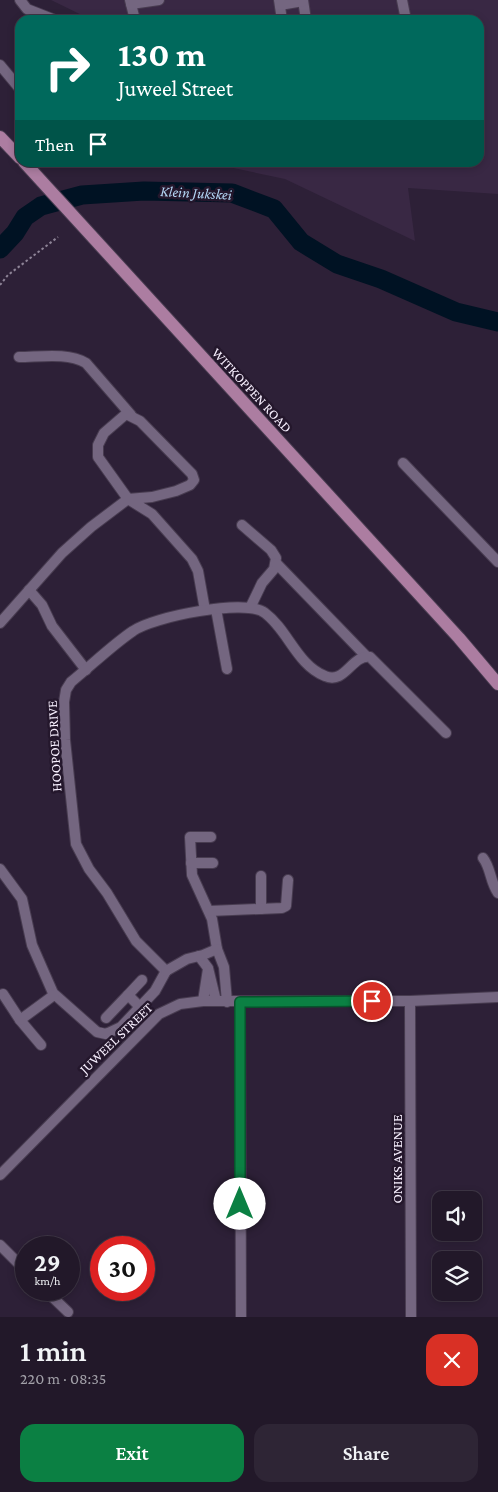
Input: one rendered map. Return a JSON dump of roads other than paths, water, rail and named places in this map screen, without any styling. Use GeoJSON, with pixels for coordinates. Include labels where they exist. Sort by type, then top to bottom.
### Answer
{"type":"FeatureCollection","features":[{"type":"Feature","properties":{"kind":"main road"},"geometry":{"type":"LineString","coordinates":[[0,136],[15,152]]}},
{"type":"Feature","properties":{"kind":"main road","name":"WITKOPPEN ROAD"},"geometry":{"type":"LineString","coordinates":[[28,167],[459,638],[498,684]]}},
{"type":"Feature","properties":{"kind":"main road","name":"WITKOPPEN ROAD"},"geometry":{"type":"LineString","coordinates":[[459,638],[498,674]]}},
{"type":"Feature","properties":{"kind":"street"},"geometry":{"type":"LineString","coordinates":[[20,0],[27,9],[42,15]]}},
{"type":"Feature","properties":{"kind":"street"},"geometry":{"type":"LineString","coordinates":[[134,15],[130,2],[159,0]]}},
{"type":"Feature","properties":{"kind":"street"},"geometry":{"type":"LineString","coordinates":[[402,0],[405,15]]}},
{"type":"Feature","properties":{"kind":"street"},"geometry":{"type":"LineString","coordinates":[[281,15],[280,2],[303,1],[305,15]]}},
{"type":"Feature","properties":{"kind":"street"},"geometry":{"type":"LineString","coordinates":[[0,65],[15,83]]}},
{"type":"Feature","properties":{"kind":"street"},"geometry":{"type":"LineString","coordinates":[[0,623],[66,549],[90,527],[128,499],[152,497],[176,491],[190,485],[194,480],[192,474],[136,418],[92,369],[81,360],[19,357]]}},
{"type":"Feature","properties":{"kind":"street"},"geometry":{"type":"LineString","coordinates":[[136,418],[123,415],[107,428],[100,439],[97,451],[102,463],[128,499],[152,514],[192,559],[198,571],[205,610]]}},
{"type":"Feature","properties":{"kind":"street"},"geometry":{"type":"LineString","coordinates":[[402,463],[497,561]]}},
{"type":"Feature","properties":{"kind":"street"},"geometry":{"type":"LineString","coordinates":[[242,525],[271,550],[276,558],[276,563],[366,656],[378,664],[446,733]]}},
{"type":"Feature","properties":{"kind":"street"},"geometry":{"type":"LineString","coordinates":[[250,608],[262,583],[276,563]]}},
{"type":"Feature","properties":{"kind":"street"},"geometry":{"type":"LineString","coordinates":[[29,590],[42,605],[52,626],[86,670]]}},
{"type":"Feature","properties":{"kind":"street","name":"HOOPOE DRIVE"},"geometry":{"type":"LineString","coordinates":[[166,971],[136,941],[107,893],[89,869],[76,844],[65,740],[64,702],[67,688],[86,670],[140,627],[205,610],[250,608],[267,614],[304,660],[319,673],[330,678],[340,676],[366,656]]}},
{"type":"Feature","properties":{"kind":"street"},"geometry":{"type":"LineString","coordinates":[[216,609],[226,669]]}},
{"type":"Feature","properties":{"kind":"street"},"geometry":{"type":"LineString","coordinates":[[211,837],[192,836],[189,838],[194,880],[209,911],[217,949],[224,967],[222,1002]]}},
{"type":"Feature","properties":{"kind":"street"},"geometry":{"type":"LineString","coordinates":[[483,858],[488,865],[492,881],[498,893]]}},
{"type":"Feature","properties":{"kind":"street"},"geometry":{"type":"LineString","coordinates":[[191,862],[213,863]]}},
{"type":"Feature","properties":{"kind":"street"},"geometry":{"type":"LineString","coordinates":[[0,869],[18,890],[22,899],[32,946],[54,995],[92,1030],[102,1035],[117,1030],[140,1007],[155,991],[166,971],[187,959],[217,949]]}},
{"type":"Feature","properties":{"kind":"street"},"geometry":{"type":"LineString","coordinates":[[261,876],[261,909]]}},
{"type":"Feature","properties":{"kind":"street"},"geometry":{"type":"LineString","coordinates":[[209,911],[284,907],[288,880]]}},
{"type":"Feature","properties":{"kind":"street"},"geometry":{"type":"LineString","coordinates":[[199,956],[208,968],[222,1002]]}},
{"type":"Feature","properties":{"kind":"street"},"geometry":{"type":"LineString","coordinates":[[203,1001],[208,968]]}},
{"type":"Feature","properties":{"kind":"street"},"geometry":{"type":"LineString","coordinates":[[106,1018],[142,980]]}},
{"type":"Feature","properties":{"kind":"street"},"geometry":{"type":"LineString","coordinates":[[4,994],[20,1020],[42,1045]]}},
{"type":"Feature","properties":{"kind":"street"},"geometry":{"type":"LineString","coordinates":[[20,1020],[54,995]]}},
{"type":"Feature","properties":{"kind":"street"},"geometry":{"type":"LineString","coordinates":[[128,995],[140,1007]]}},
{"type":"Feature","properties":{"kind":"street","name":"JUWEEL STREET"},"geometry":{"type":"LineString","coordinates":[[0,1175],[159,1014],[180,1004],[203,1001],[410,1001],[498,997]]}},
{"type":"Feature","properties":{"kind":"street","name":"ONIKS AVENUE"},"geometry":{"type":"LineString","coordinates":[[410,1001],[411,1317]]}},
{"type":"Feature","properties":{"kind":"street"},"geometry":{"type":"LineString","coordinates":[[240,1002],[240,1317]]}},
{"type":"Feature","properties":{"kind":"street"},"geometry":{"type":"LineString","coordinates":[[0,1245],[15,1260]]}},
{"type":"Feature","properties":{"kind":"street"},"geometry":{"type":"LineString","coordinates":[[56,1301],[68,1312]]}},
{"type":"Feature","properties":{"kind":"waterway","name":"Klein Jukskei"},"geometry":{"type":"LineString","coordinates":[[0,249],[15,233],[25,217],[41,206],[82,195],[144,191],[232,193],[274,209],[301,242],[337,264],[381,279],[456,312],[498,322]]}}]}
